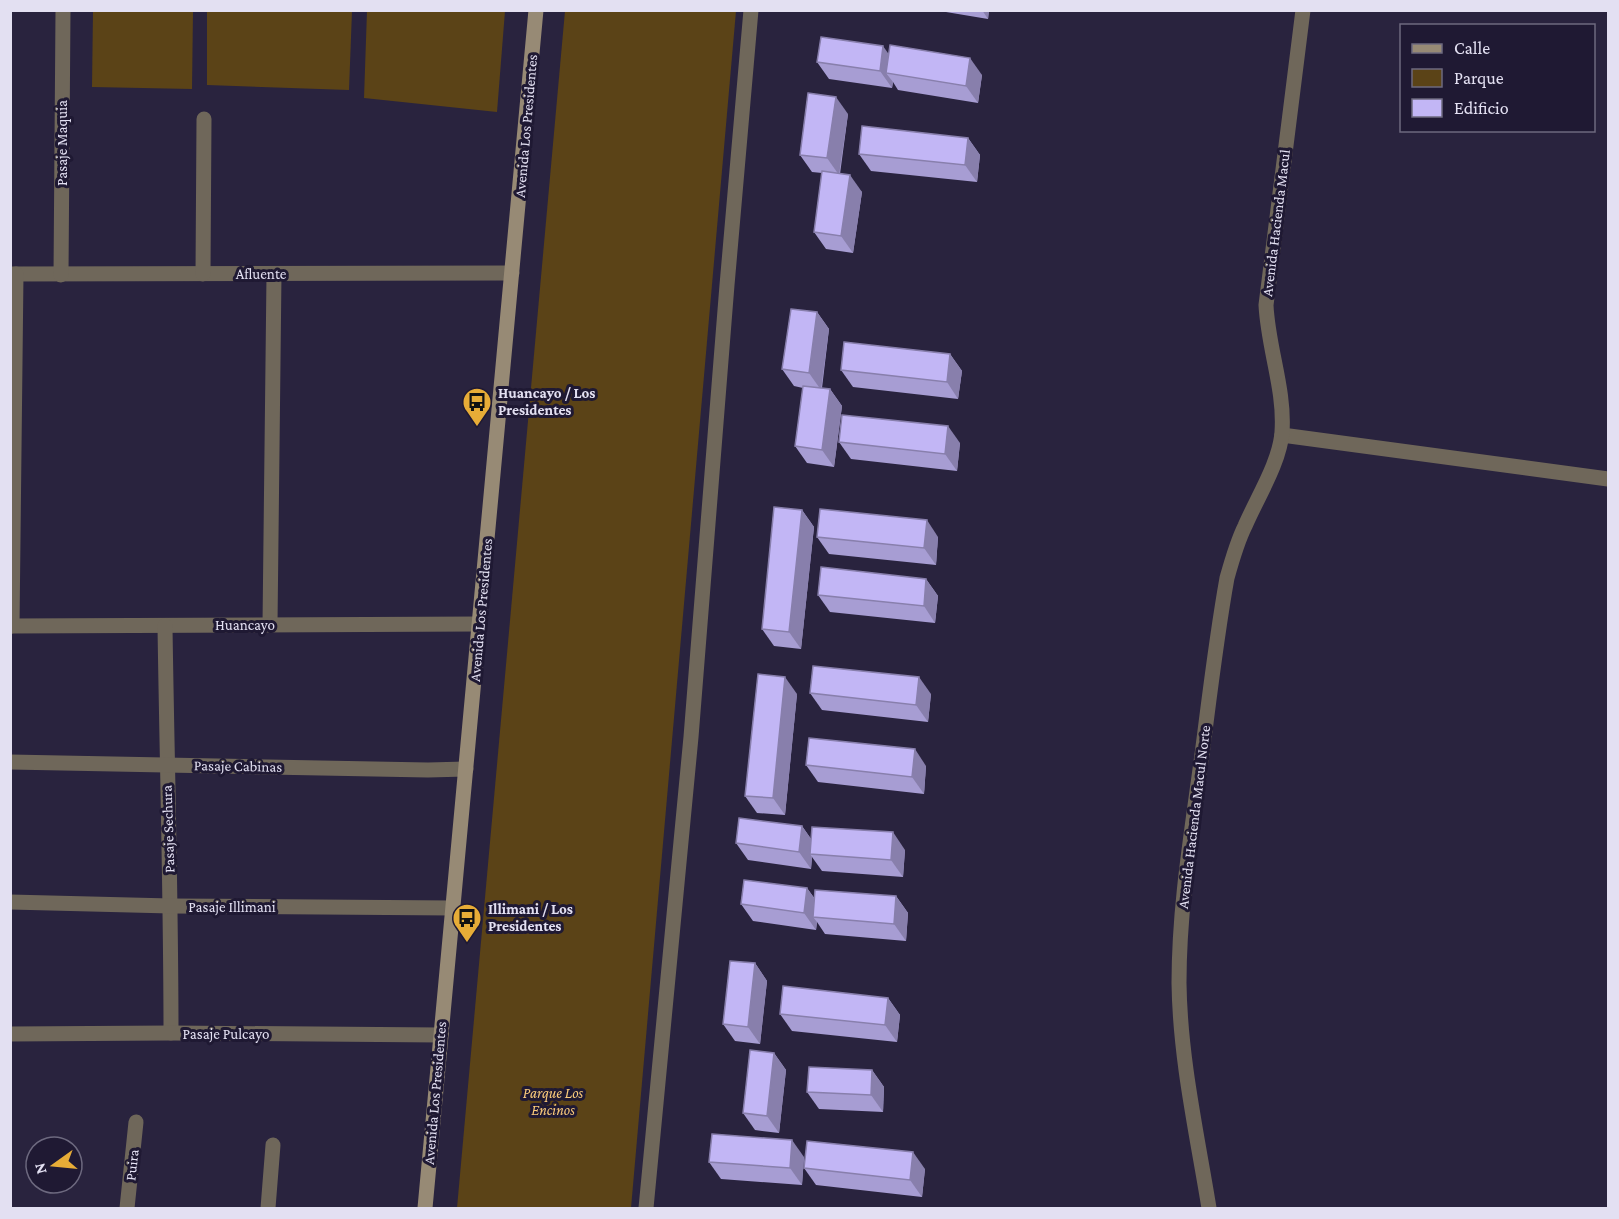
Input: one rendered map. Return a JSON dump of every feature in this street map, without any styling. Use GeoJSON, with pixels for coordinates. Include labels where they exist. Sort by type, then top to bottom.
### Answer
{"type":"FeatureCollection","features":[{"type":"Feature","properties":{"kind":"street","name":"Pasaje Maquia"},"geometry":{"type":"LineString","coordinates":[[61,274],[63,10]]}},
{"type":"Feature","properties":{"kind":"street","name":"Avenida Los Presidentes"},"geometry":{"type":"LineString","coordinates":[[425,1209],[536,10]]}},
{"type":"Feature","properties":{"kind":"street"},"geometry":{"type":"LineString","coordinates":[[646,1209],[692,725],[751,10]]}},
{"type":"Feature","properties":{"kind":"street","name":"Avenida Hacienda Macul"},"geometry":{"type":"LineString","coordinates":[[1282,435],[1281,397],[1269,339],[1266,305],[1303,10]]}},
{"type":"Feature","properties":{"kind":"street"},"geometry":{"type":"LineString","coordinates":[[203,274],[204,119]]}},
{"type":"Feature","properties":{"kind":"street","name":"Afluente"},"geometry":{"type":"LineString","coordinates":[[13,274],[512,273]]}},
{"type":"Feature","properties":{"kind":"street"},"geometry":{"type":"LineString","coordinates":[[11,626],[13,274]]}},
{"type":"Feature","properties":{"kind":"street"},"geometry":{"type":"LineString","coordinates":[[270,625],[274,274]]}},
{"type":"Feature","properties":{"kind":"street"},"geometry":{"type":"LineString","coordinates":[[1282,435],[1608,479]]}},
{"type":"Feature","properties":{"kind":"street","name":"Avenida Hacienda Macul Norte"},"geometry":{"type":"LineString","coordinates":[[1209,1209],[1185,1062],[1181,1023],[1180,931],[1185,877],[1227,578],[1238,542],[1271,471],[1282,435]]}},
{"type":"Feature","properties":{"kind":"street","name":"Huancayo"},"geometry":{"type":"LineString","coordinates":[[11,626],[479,624]]}},
{"type":"Feature","properties":{"kind":"street","name":"Pasaje Sechura"},"geometry":{"type":"LineString","coordinates":[[165,626],[166,765],[171,906],[171,1033]]}},
{"type":"Feature","properties":{"kind":"street","name":"Pasaje Cabinas"},"geometry":{"type":"LineString","coordinates":[[10,762],[466,769]]}},
{"type":"Feature","properties":{"kind":"street","name":"Pasaje Illimani"},"geometry":{"type":"LineString","coordinates":[[10,902],[171,906],[453,908]]}},
{"type":"Feature","properties":{"kind":"street","name":"Pasaje Pulcayo"},"geometry":{"type":"LineString","coordinates":[[10,1034],[441,1035]]}},
{"type":"Feature","properties":{"kind":"street","name":"Puira"},"geometry":{"type":"LineString","coordinates":[[127,1209],[136,1122]]}},
{"type":"Feature","properties":{"kind":"street"},"geometry":{"type":"LineString","coordinates":[[268,1209],[273,1145]]}},
{"type":"Feature","properties":{"kind":"green space"},"geometry":{"type":"Polygon","coordinates":[[[93,11],[193,11],[192,89],[92,87],[93,11]]]}},
{"type":"Feature","properties":{"kind":"green space"},"geometry":{"type":"Polygon","coordinates":[[[352,11],[349,90],[207,85],[207,12],[352,11]]]}},
{"type":"Feature","properties":{"kind":"green space"},"geometry":{"type":"Polygon","coordinates":[[[367,11],[505,11],[497,112],[364,98],[367,11]]]}},
{"type":"Feature","properties":{"kind":"green space","name":"Parque Los Encinos"},"geometry":{"type":"Polygon","coordinates":[[[565,11],[736,11],[631,1208],[457,1208],[565,11]]]}},
{"type":"Feature","properties":{"kind":"building"},"geometry":{"type":"Polygon","coordinates":[[[821,37],[883,46],[880,71],[817,62],[821,37]]]}},
{"type":"Feature","properties":{"kind":"building"},"geometry":{"type":"Polygon","coordinates":[[[890,45],[970,58],[966,86],[886,73],[890,45]]]}},
{"type":"Feature","properties":{"kind":"building"},"geometry":{"type":"Polygon","coordinates":[[[808,93],[836,97],[827,158],[800,155],[808,93]]]}},
{"type":"Feature","properties":{"kind":"building"},"geometry":{"type":"Polygon","coordinates":[[[862,126],[968,138],[965,165],[859,154],[862,126]]]}},
{"type":"Feature","properties":{"kind":"building"},"geometry":{"type":"Polygon","coordinates":[[[822,171],[850,175],[841,236],[814,232],[822,171]]]}},
{"type":"Feature","properties":{"kind":"building"},"geometry":{"type":"Polygon","coordinates":[[[791,309],[817,312],[809,373],[782,369],[791,309]]]}},
{"type":"Feature","properties":{"kind":"building"},"geometry":{"type":"Polygon","coordinates":[[[844,342],[950,354],[947,382],[841,370],[844,342]]]}},
{"type":"Feature","properties":{"kind":"building"},"geometry":{"type":"Polygon","coordinates":[[[803,386],[830,389],[822,450],[795,446],[803,386]]]}},
{"type":"Feature","properties":{"kind":"building"},"geometry":{"type":"Polygon","coordinates":[[[842,415],[948,426],[945,454],[839,442],[842,415]]]}},
{"type":"Feature","properties":{"kind":"building"},"geometry":{"type":"Polygon","coordinates":[[[774,507],[802,510],[789,632],[762,629],[774,507]]]}},
{"type":"Feature","properties":{"kind":"building"},"geometry":{"type":"Polygon","coordinates":[[[820,509],[927,520],[924,548],[817,537],[820,509]]]}},
{"type":"Feature","properties":{"kind":"building"},"geometry":{"type":"Polygon","coordinates":[[[821,567],[926,579],[924,606],[818,595],[821,567]]]}},
{"type":"Feature","properties":{"kind":"building"},"geometry":{"type":"Polygon","coordinates":[[[813,666],[919,677],[916,705],[810,693],[813,666]]]}},
{"type":"Feature","properties":{"kind":"building"},"geometry":{"type":"Polygon","coordinates":[[[758,674],[785,677],[773,798],[745,796],[758,674]]]}},
{"type":"Feature","properties":{"kind":"building"},"geometry":{"type":"Polygon","coordinates":[[[809,738],[915,749],[912,777],[806,765],[809,738]]]}},
{"type":"Feature","properties":{"kind":"building"},"geometry":{"type":"Polygon","coordinates":[[[739,818],[802,826],[799,852],[736,843],[739,818]]]}},
{"type":"Feature","properties":{"kind":"building"},"geometry":{"type":"Polygon","coordinates":[[[812,827],[893,832],[891,860],[810,854],[812,827]]]}},
{"type":"Feature","properties":{"kind":"building"},"geometry":{"type":"Polygon","coordinates":[[[744,880],[807,888],[804,913],[741,904],[744,880]]]}},
{"type":"Feature","properties":{"kind":"building"},"geometry":{"type":"Polygon","coordinates":[[[815,890],[896,896],[894,924],[813,917],[815,890]]]}},
{"type":"Feature","properties":{"kind":"building"},"geometry":{"type":"Polygon","coordinates":[[[730,961],[755,963],[748,1027],[723,1024],[730,961]]]}},
{"type":"Feature","properties":{"kind":"building"},"geometry":{"type":"Polygon","coordinates":[[[783,986],[888,998],[885,1025],[780,1014],[783,986]]]}},
{"type":"Feature","properties":{"kind":"building"},"geometry":{"type":"Polygon","coordinates":[[[750,1050],[774,1053],[767,1116],[743,1113],[750,1050]]]}},
{"type":"Feature","properties":{"kind":"building"},"geometry":{"type":"Polygon","coordinates":[[[809,1067],[872,1070],[871,1095],[807,1092],[809,1067]]]}},
{"type":"Feature","properties":{"kind":"building"},"geometry":{"type":"Polygon","coordinates":[[[712,1134],[792,1140],[790,1168],[709,1162],[712,1134]]]}},
{"type":"Feature","properties":{"kind":"building"},"geometry":{"type":"Polygon","coordinates":[[[807,1141],[913,1152],[910,1180],[804,1168],[807,1141]]]}},
{"type":"Feature","properties":{"kind":"place","name":"Huancayo / Los Presidentes"},"geometry":{"type":"Point","coordinates":[477,428]}},
{"type":"Feature","properties":{"kind":"place","name":"Illimani / Los Presidentes"},"geometry":{"type":"Point","coordinates":[467,944]}}]}
